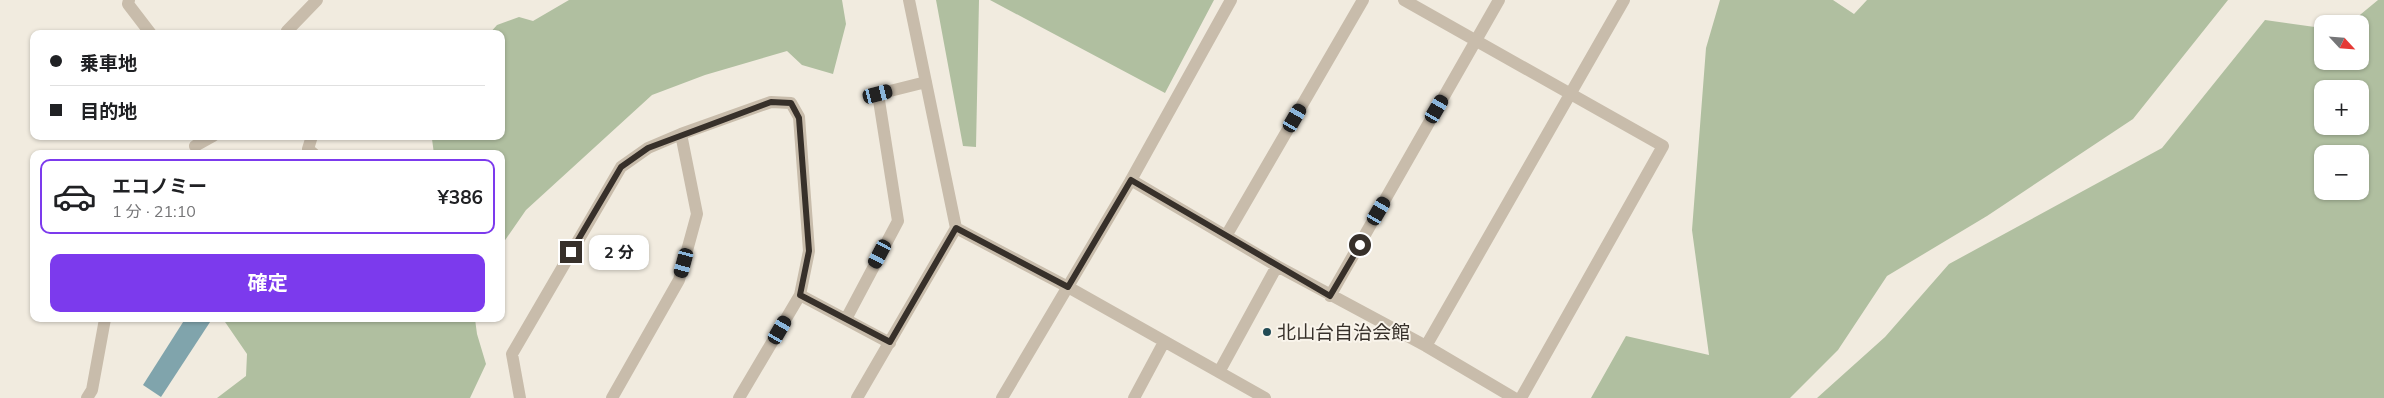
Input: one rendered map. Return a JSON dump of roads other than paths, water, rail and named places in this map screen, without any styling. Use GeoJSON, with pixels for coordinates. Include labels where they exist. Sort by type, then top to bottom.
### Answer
{"type":"FeatureCollection","features":[{"type":"Feature","properties":{"kind":"street"},"geometry":{"type":"LineString","coordinates":[[128,0],[128,4],[148,30]]}},
{"type":"Feature","properties":{"kind":"street"},"geometry":{"type":"LineString","coordinates":[[288,30],[317,0]]}},
{"type":"Feature","properties":{"kind":"street"},"geometry":{"type":"LineString","coordinates":[[857,398],[956,228],[909,0]]}},
{"type":"Feature","properties":{"kind":"street"},"geometry":{"type":"LineString","coordinates":[[1002,398],[1131,180],[1231,0]]}},
{"type":"Feature","properties":{"kind":"street"},"geometry":{"type":"LineString","coordinates":[[1226,236],[1363,0]]}},
{"type":"Feature","properties":{"kind":"street"},"geometry":{"type":"LineString","coordinates":[[1404,0],[1663,146],[1521,398]]}},
{"type":"Feature","properties":{"kind":"street"},"geometry":{"type":"LineString","coordinates":[[1330,296],[1499,0]]}},
{"type":"Feature","properties":{"kind":"street"},"geometry":{"type":"LineString","coordinates":[[1426,346],[1624,0]]}},
{"type":"Feature","properties":{"kind":"street"},"geometry":{"type":"LineString","coordinates":[[846,319],[898,221],[878,94],[926,82]]}},
{"type":"Feature","properties":{"kind":"street"},"geometry":{"type":"LineString","coordinates":[[520,398],[512,354],[621,167],[648,148],[681,134],[771,102],[791,103],[799,118],[809,251],[800,295],[740,398]]}},
{"type":"Feature","properties":{"kind":"street"},"geometry":{"type":"LineString","coordinates":[[612,398],[679,280],[697,214],[681,134]]}},
{"type":"Feature","properties":{"kind":"street"},"geometry":{"type":"LineString","coordinates":[[1131,180],[1276,266],[1426,346],[1514,398]]}},
{"type":"Feature","properties":{"kind":"street"},"geometry":{"type":"LineString","coordinates":[[956,228],[1068,287],[1265,398]]}},
{"type":"Feature","properties":{"kind":"street"},"geometry":{"type":"LineString","coordinates":[[1219,372],[1276,266]]}},
{"type":"Feature","properties":{"kind":"street"},"geometry":{"type":"LineString","coordinates":[[800,295],[890,342]]}},
{"type":"Feature","properties":{"kind":"street"},"geometry":{"type":"LineString","coordinates":[[86,398],[92,390],[104,322]]}},
{"type":"Feature","properties":{"kind":"street"},"geometry":{"type":"LineString","coordinates":[[1134,398],[1164,342]]}},
{"type":"Feature","properties":{"kind":"water"},"geometry":{"type":"Polygon","coordinates":[[[183,322],[210,322],[161,397],[143,385],[183,322]]]}},
{"type":"Feature","properties":{"kind":"place","name":"北山台自治会館"},"geometry":{"type":"Point","coordinates":[1267,332]}}]}
